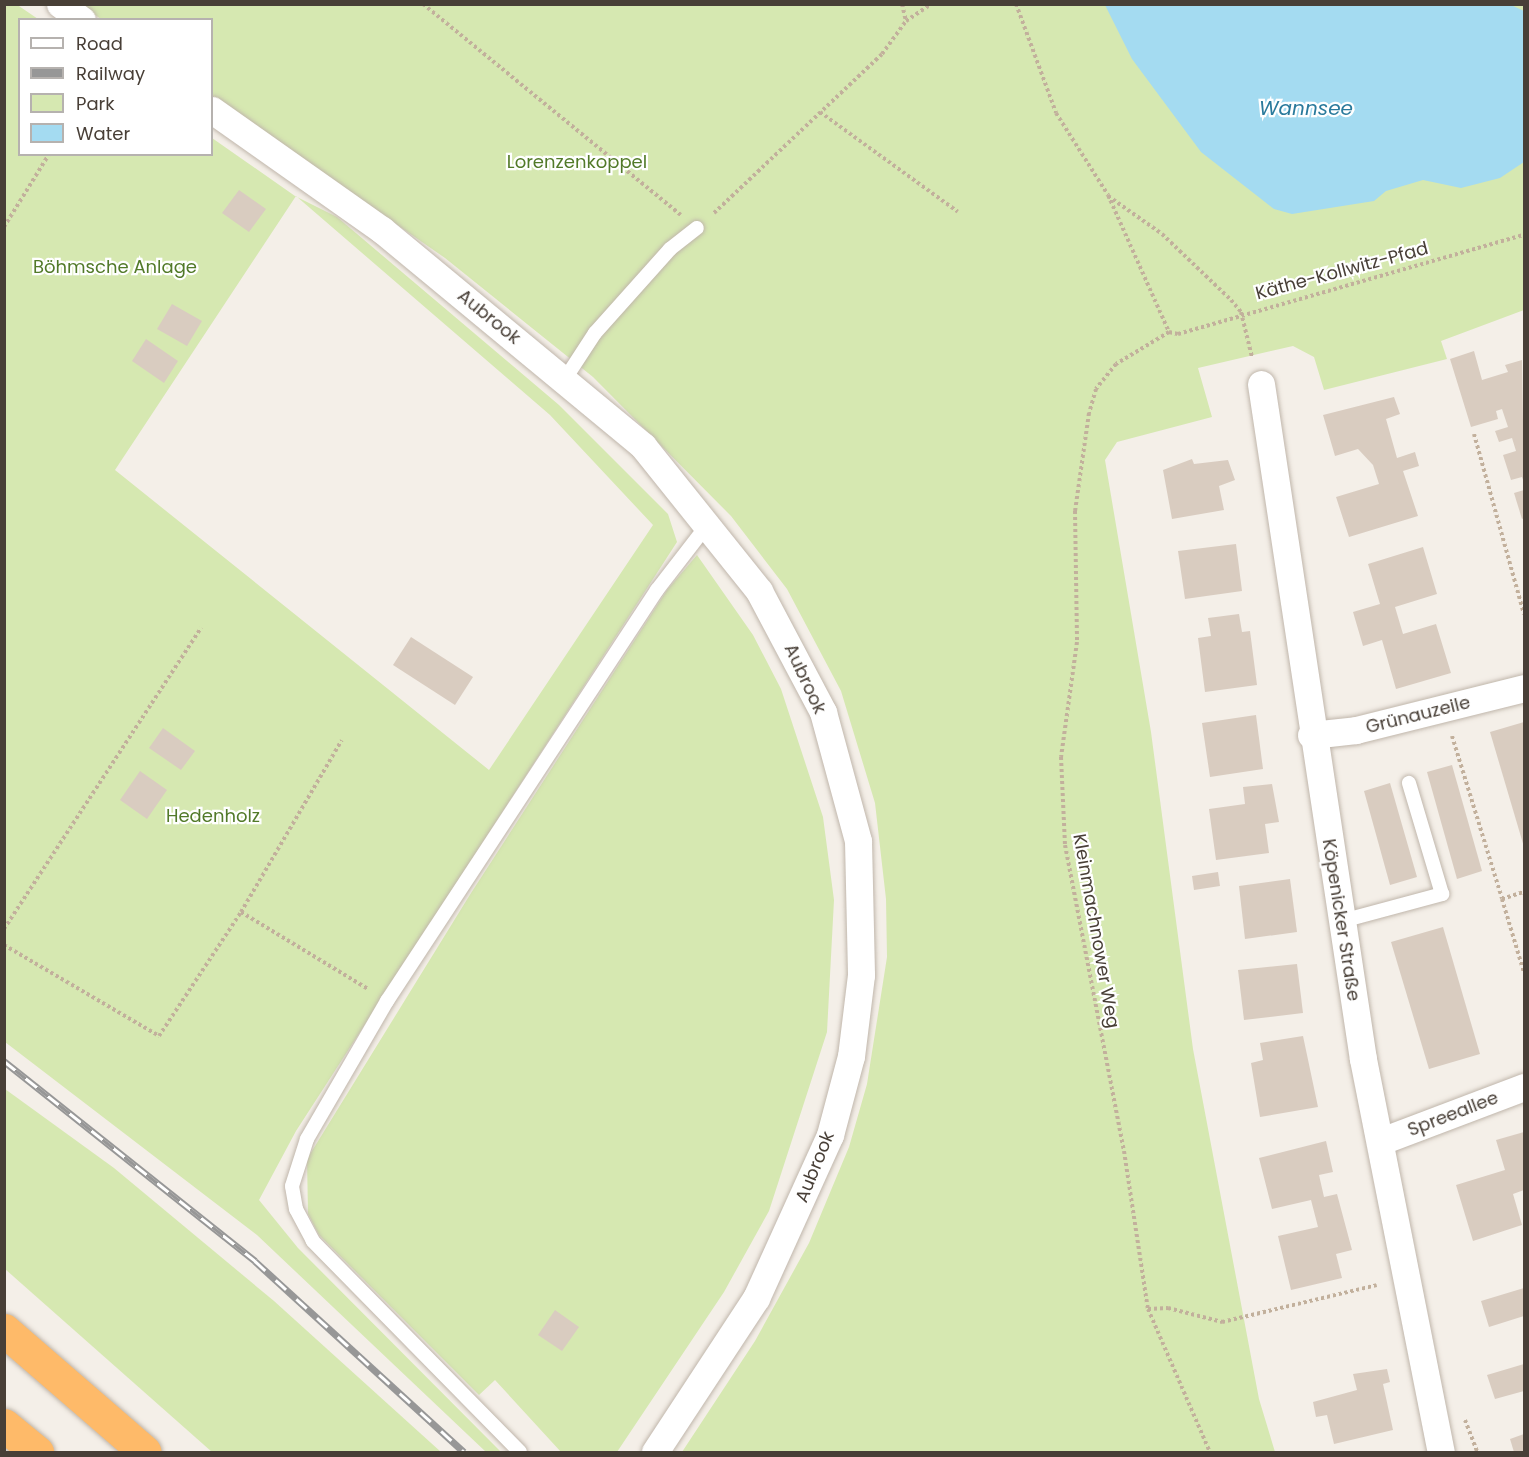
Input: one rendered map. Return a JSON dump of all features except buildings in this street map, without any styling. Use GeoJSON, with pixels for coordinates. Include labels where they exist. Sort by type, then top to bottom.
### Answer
{"type":"FeatureCollection","features":[{"type":"Feature","properties":{"kind":"highway"},"geometry":{"type":"LineString","coordinates":[[4,1330],[146,1452]]}},
{"type":"Feature","properties":{"kind":"highway"},"geometry":{"type":"LineString","coordinates":[[4,1425],[37,1452]]}},
{"type":"Feature","properties":{"kind":"street"},"geometry":{"type":"LineString","coordinates":[[60,4],[79,18]]}},
{"type":"Feature","properties":{"kind":"street","name":"Aubrook"},"geometry":{"type":"LineString","coordinates":[[213,111],[382,230],[565,378],[643,446],[710,523],[759,591],[823,712],[858,841],[861,975],[851,1056],[830,1135],[803,1199],[756,1298],[656,1452]]}},
{"type":"Feature","properties":{"kind":"street","name":"Köpenicker Straße"},"geometry":{"type":"LineString","coordinates":[[1262,384],[1311,735],[1342,921],[1403,1279],[1441,1452]]}},
{"type":"Feature","properties":{"kind":"street","name":"Grünauzeile"},"geometry":{"type":"LineString","coordinates":[[1311,735],[1443,709],[1524,688]]}},
{"type":"Feature","properties":{"kind":"street","name":"Spreeallee"},"geometry":{"type":"LineString","coordinates":[[1381,1141],[1524,1087]]}},
{"type":"Feature","properties":{"kind":"lane"},"geometry":{"type":"LineString","coordinates":[[565,378],[595,333],[669,249],[697,228]]}},
{"type":"Feature","properties":{"kind":"lane"},"geometry":{"type":"LineString","coordinates":[[520,1452],[313,1241],[296,1209],[292,1186],[307,1139],[387,1001],[657,591],[710,523]]}},
{"type":"Feature","properties":{"kind":"lane"},"geometry":{"type":"LineString","coordinates":[[1342,921],[1442,894],[1409,783]]}},
{"type":"Feature","properties":{"kind":"path"},"geometry":{"type":"LineString","coordinates":[[423,4],[697,228],[882,54],[906,21],[931,4]]}},
{"type":"Feature","properties":{"kind":"path"},"geometry":{"type":"LineString","coordinates":[[902,4],[906,21]]}},
{"type":"Feature","properties":{"kind":"path"},"geometry":{"type":"LineString","coordinates":[[1016,4],[1056,114],[1108,195],[1169,332]]}},
{"type":"Feature","properties":{"kind":"path"},"geometry":{"type":"LineString","coordinates":[[820,112],[958,212]]}},
{"type":"Feature","properties":{"kind":"path"},"geometry":{"type":"LineString","coordinates":[[4,227],[48,156]]}},
{"type":"Feature","properties":{"kind":"path"},"geometry":{"type":"LineString","coordinates":[[1108,195],[1187,257],[1241,312],[1262,384]]}},
{"type":"Feature","properties":{"kind":"path","name":"Käthe-Kollwitz-Pfad"},"geometry":{"type":"LineString","coordinates":[[1169,332],[1178,334],[1241,312],[1524,235]]}},
{"type":"Feature","properties":{"kind":"path","name":"Kleinmachnower Weg"},"geometry":{"type":"LineString","coordinates":[[1169,332],[1116,364],[1096,389],[1089,413],[1075,511],[1077,642],[1061,756],[1065,845],[1124,1151],[1148,1310],[1210,1452]]}},
{"type":"Feature","properties":{"kind":"path"},"geometry":{"type":"LineString","coordinates":[[1474,434],[1524,614]]}},
{"type":"Feature","properties":{"kind":"path"},"geometry":{"type":"LineString","coordinates":[[4,929],[201,628]]}},
{"type":"Feature","properties":{"kind":"path"},"geometry":{"type":"LineString","coordinates":[[1443,709],[1524,973]]}},
{"type":"Feature","properties":{"kind":"path"},"geometry":{"type":"LineString","coordinates":[[4,945],[159,1036],[241,912],[342,740]]}},
{"type":"Feature","properties":{"kind":"path"},"geometry":{"type":"LineString","coordinates":[[1502,899],[1524,892]]}},
{"type":"Feature","properties":{"kind":"path"},"geometry":{"type":"LineString","coordinates":[[241,912],[387,1001]]}},
{"type":"Feature","properties":{"kind":"path"},"geometry":{"type":"LineString","coordinates":[[1148,1310],[1168,1308],[1222,1322],[1403,1279]]}},
{"type":"Feature","properties":{"kind":"green space"},"geometry":{"type":"Polygon","coordinates":[[[16,4],[37,18],[18,18],[18,156],[213,156],[213,139],[296,196],[115,470],[489,770],[653,525],[550,415],[297,197],[337,217],[559,405],[668,514],[677,542],[296,1131],[259,1200],[298,1248],[501,1452],[486,1452],[257,1235],[5,1042],[4,5],[16,4]]]}},
{"type":"Feature","properties":{"kind":"green space","name":"Lorenzenkoppel"},"geometry":{"type":"Polygon","coordinates":[[[80,5],[1524,5],[1524,310],[1441,341],[1447,359],[1324,390],[1314,357],[1293,346],[1198,368],[1212,417],[1117,442],[1105,460],[1151,732],[1193,1049],[1259,1399],[1275,1452],[682,1452],[755,1341],[809,1243],[849,1147],[867,1084],[887,957],[886,899],[875,803],[841,691],[787,589],[731,516],[593,377],[445,258],[213,97],[213,18],[100,18],[80,5]]]}},
{"type":"Feature","properties":{"kind":"green space"},"geometry":{"type":"Polygon","coordinates":[[[697,555],[753,635],[781,689],[823,817],[834,900],[827,1032],[769,1211],[724,1292],[617,1452],[561,1452],[495,1380],[479,1395],[319,1235],[308,1214],[307,1159],[471,893],[667,590],[697,555]]]}},
{"type":"Feature","properties":{"kind":"green space"},"geometry":{"type":"Polygon","coordinates":[[[5,1089],[114,1168],[274,1301],[441,1452],[212,1452],[5,1269],[5,1089]]]}},
{"type":"Feature","properties":{"kind":"water","name":"Wannsee"},"geometry":{"type":"Polygon","coordinates":[[[1105,5],[1511,5],[1524,11],[1524,162],[1500,178],[1461,188],[1423,180],[1386,191],[1374,201],[1292,214],[1274,209],[1201,152],[1132,59],[1105,5]]]}},
{"type":"Feature","properties":{"kind":"railway"},"geometry":{"type":"LineString","coordinates":[[4,1061],[255,1261],[464,1452]]}},
{"type":"Feature","properties":{"kind":"park label","name":"Böhmsche Anlage"},"geometry":{"type":"Point","coordinates":[115,267]}},
{"type":"Feature","properties":{"kind":"park label","name":"Hedenholz"},"geometry":{"type":"Point","coordinates":[213,816]}}]}
